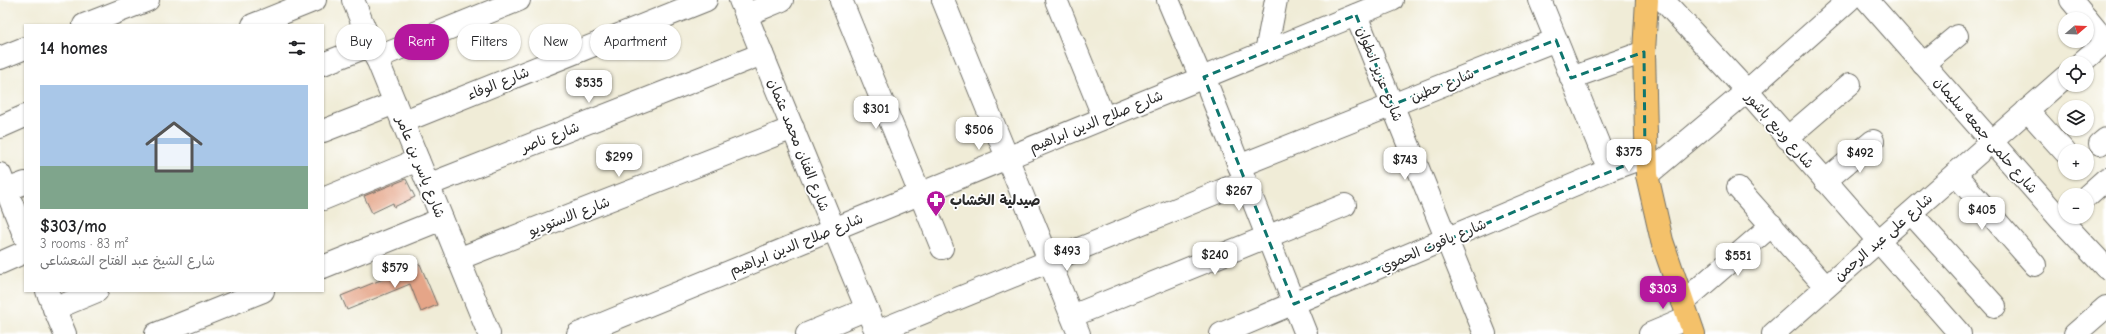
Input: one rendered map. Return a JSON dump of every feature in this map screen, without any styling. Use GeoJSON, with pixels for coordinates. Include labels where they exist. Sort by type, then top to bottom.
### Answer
{"type":"FeatureCollection","features":[{"type":"Feature","properties":{"kind":"main road"},"geometry":{"type":"LineString","coordinates":[[1648,0],[1644,52],[1646,166],[1662,241],[1688,318]]}},
{"type":"Feature","properties":{"kind":"street"},"geometry":{"type":"LineString","coordinates":[[87,24],[148,0]]}},
{"type":"Feature","properties":{"kind":"street"},"geometry":{"type":"LineString","coordinates":[[255,24],[315,0]]}},
{"type":"Feature","properties":{"kind":"street","name":"شارع ياسر بن عامر"},"geometry":{"type":"LineString","coordinates":[[353,0],[363,24]]}},
{"type":"Feature","properties":{"kind":"street"},"geometry":{"type":"LineString","coordinates":[[386,47],[518,0]]}},
{"type":"Feature","properties":{"kind":"street","name":"شارع الوفاء"},"geometry":{"type":"LineString","coordinates":[[324,132],[398,112],[706,0]]}},
{"type":"Feature","properties":{"kind":"street"},"geometry":{"type":"LineString","coordinates":[[743,7],[782,0]]}},
{"type":"Feature","properties":{"kind":"street"},"geometry":{"type":"LineString","coordinates":[[841,0],[942,248]]}},
{"type":"Feature","properties":{"kind":"street"},"geometry":{"type":"LineString","coordinates":[[943,0],[1076,325],[1267,237],[1345,205]]}},
{"type":"Feature","properties":{"kind":"street"},"geometry":{"type":"LineString","coordinates":[[1056,0],[1104,118]]}},
{"type":"Feature","properties":{"kind":"street"},"geometry":{"type":"LineString","coordinates":[[1168,0],[1242,174],[1306,334]]}},
{"type":"Feature","properties":{"kind":"street"},"geometry":{"type":"LineString","coordinates":[[1266,52],[1276,0]]}},
{"type":"Feature","properties":{"kind":"street","name":"شارع صلاح الدين ابراهيم"},"geometry":{"type":"LineString","coordinates":[[578,334],[1392,0]]}},
{"type":"Feature","properties":{"kind":"street"},"geometry":{"type":"LineString","coordinates":[[1540,0],[1609,170]]}},
{"type":"Feature","properties":{"kind":"street","name":"شارع وديع باشور"},"geometry":{"type":"LineString","coordinates":[[1663,0],[1747,91],[1824,181],[1960,334]]}},
{"type":"Feature","properties":{"kind":"street"},"geometry":{"type":"LineString","coordinates":[[1646,166],[1747,91],[1850,0]]}},
{"type":"Feature","properties":{"kind":"street","name":"شارع حلمى جمعه سليمان"},"geometry":{"type":"LineString","coordinates":[[1867,0],[1991,142],[2058,212]]}},
{"type":"Feature","properties":{"kind":"street"},"geometry":{"type":"LineString","coordinates":[[2071,0],[2081,12]]}},
{"type":"Feature","properties":{"kind":"street","name":"شارع الفنان محمد عثمان"},"geometry":{"type":"LineString","coordinates":[[743,7],[876,333]]}},
{"type":"Feature","properties":{"kind":"street","name":"شارع عزيز انطوان"},"geometry":{"type":"LineString","coordinates":[[1356,15],[1485,334]]}},
{"type":"Feature","properties":{"kind":"street"},"geometry":{"type":"LineString","coordinates":[[2089,56],[2106,41],[2094,27]]}},
{"type":"Feature","properties":{"kind":"street"},"geometry":{"type":"LineString","coordinates":[[1923,64],[1957,36]]}},
{"type":"Feature","properties":{"kind":"street","name":"شارع حطين"},"geometry":{"type":"LineString","coordinates":[[876,333],[1050,261],[1392,105],[1556,40]]}},
{"type":"Feature","properties":{"kind":"street"},"geometry":{"type":"LineString","coordinates":[[0,58],[24,48]]}},
{"type":"Feature","properties":{"kind":"street"},"geometry":{"type":"LineString","coordinates":[[1571,78],[1644,52]]}},
{"type":"Feature","properties":{"kind":"street","name":"شارع ناصر"},"geometry":{"type":"LineString","coordinates":[[428,185],[762,54]]}},
{"type":"Feature","properties":{"kind":"street"},"geometry":{"type":"LineString","coordinates":[[324,64],[339,60]]}},
{"type":"Feature","properties":{"kind":"street","name":"شارع ياسر بن عامر"},"geometry":{"type":"LineString","coordinates":[[378,60],[489,334]]}},
{"type":"Feature","properties":{"kind":"street","name":"شارع على عبد الرحمن"},"geometry":{"type":"LineString","coordinates":[[1772,334],[2058,83]]}},
{"type":"Feature","properties":{"kind":"street"},"geometry":{"type":"LineString","coordinates":[[1787,138],[1850,84]]}},
{"type":"Feature","properties":{"kind":"street"},"geometry":{"type":"LineString","coordinates":[[2027,110],[2058,144]]}},
{"type":"Feature","properties":{"kind":"street"},"geometry":{"type":"LineString","coordinates":[[0,126],[24,116]]}},
{"type":"Feature","properties":{"kind":"street","name":"شارع الاستوديو"},"geometry":{"type":"LineString","coordinates":[[458,259],[793,128]]}},
{"type":"Feature","properties":{"kind":"street"},"geometry":{"type":"LineString","coordinates":[[1824,181],[1873,141]]}},
{"type":"Feature","properties":{"kind":"street"},"geometry":{"type":"LineString","coordinates":[[324,199],[418,160]]}},
{"type":"Feature","properties":{"kind":"street","name":"شارع ياقوت الحموي"},"geometry":{"type":"LineString","coordinates":[[1221,334],[1609,170],[1646,166]]}},
{"type":"Feature","properties":{"kind":"street"},"geometry":{"type":"LineString","coordinates":[[1955,174],[2035,266]]}},
{"type":"Feature","properties":{"kind":"street"},"geometry":{"type":"LineString","coordinates":[[2094,190],[2106,179]]}},
{"type":"Feature","properties":{"kind":"street"},"geometry":{"type":"LineString","coordinates":[[7,183],[24,234]]}},
{"type":"Feature","properties":{"kind":"street"},"geometry":{"type":"LineString","coordinates":[[1738,188],[1826,287]]}},
{"type":"Feature","properties":{"kind":"street"},"geometry":{"type":"LineString","coordinates":[[1911,213],[1995,306]]}},
{"type":"Feature","properties":{"kind":"street"},"geometry":{"type":"LineString","coordinates":[[324,267],[442,219]]}},
{"type":"Feature","properties":{"kind":"street","name":"شارع حلمى جمعه سليمان"},"geometry":{"type":"LineString","coordinates":[[2069,224],[2106,268]]}},
{"type":"Feature","properties":{"kind":"street"},"geometry":{"type":"LineString","coordinates":[[1650,334],[1688,318],[1772,225]]}},
{"type":"Feature","properties":{"kind":"street"},"geometry":{"type":"LineString","coordinates":[[0,262],[24,252]]}},
{"type":"Feature","properties":{"kind":"street"},"geometry":{"type":"LineString","coordinates":[[65,334],[51,300],[92,292]]}},
{"type":"Feature","properties":{"kind":"street"},"geometry":{"type":"LineString","coordinates":[[156,334],[260,292]]}},
{"type":"Feature","properties":{"kind":"street"},"geometry":{"type":"LineString","coordinates":[[2075,334],[2106,307]]}},
{"type":"Feature","properties":{"kind":"street"},"geometry":{"type":"LineString","coordinates":[[806,334],[867,309]]}},
{"type":"Feature","properties":{"kind":"highlighted area"},"geometry":{"type":"Polygon","coordinates":[[[1356,15],[1392,105],[1556,40],[1571,78],[1644,52],[1645,157],[1294,304],[1204,77],[1356,15]]]}},
{"type":"Feature","properties":{"kind":"building"},"geometry":{"type":"Polygon","coordinates":[[[406,179],[415,197],[394,207],[393,203],[372,213],[364,196],[406,179]]]}},
{"type":"Feature","properties":{"kind":"building"},"geometry":{"type":"Polygon","coordinates":[[[420,264],[437,305],[421,312],[410,284],[347,310],[341,296],[420,264]]]}},
{"type":"Feature","properties":{"kind":"place","name":"صيدلية الخشاب"},"geometry":{"type":"Point","coordinates":[936,217]}}]}
